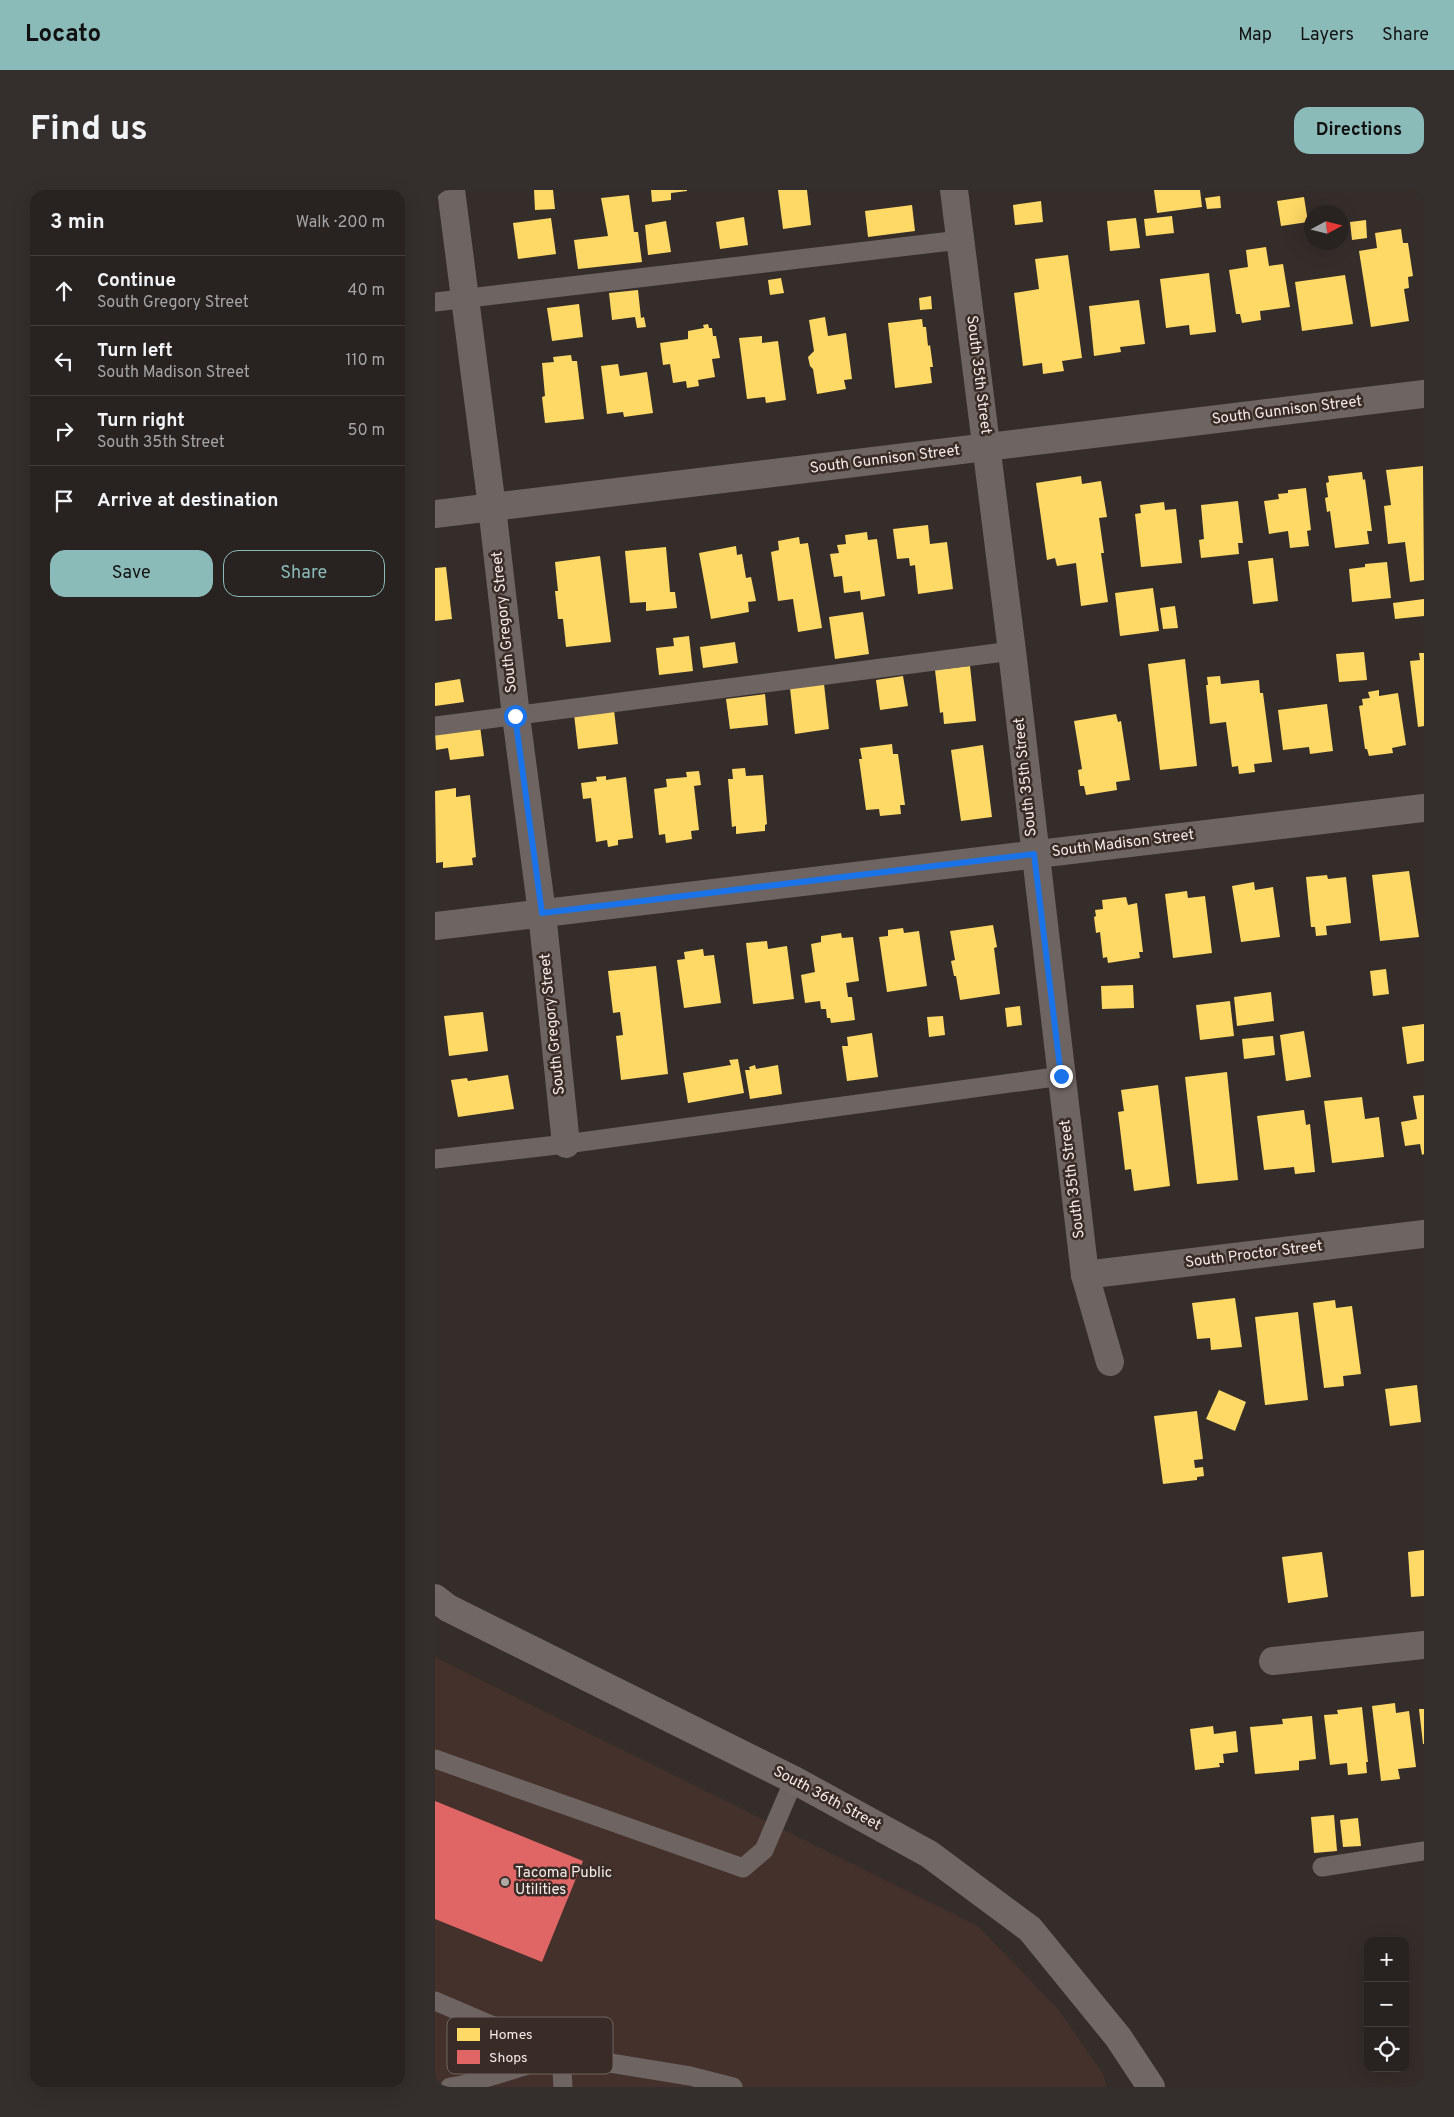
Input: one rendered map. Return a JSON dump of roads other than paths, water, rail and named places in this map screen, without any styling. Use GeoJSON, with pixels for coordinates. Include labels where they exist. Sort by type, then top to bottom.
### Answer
{"type":"FeatureCollection","features":[{"type":"Feature","properties":{"kind":"street","name":"South Gregory Street"},"geometry":{"type":"LineString","coordinates":[[451,190],[492,508],[515,716],[542,913],[566,1144]]}},
{"type":"Feature","properties":{"kind":"street","name":"South 35th Street"},"geometry":{"type":"LineString","coordinates":[[954,190],[1012,651],[1034,854],[1085,1276],[1110,1362]]}},
{"type":"Feature","properties":{"kind":"street","name":"South Gunnison Street"},"geometry":{"type":"LineString","coordinates":[[435,514],[1424,394]]}},
{"type":"Feature","properties":{"kind":"street","name":"South Madison Street"},"geometry":{"type":"LineString","coordinates":[[435,926],[1424,808]]}},
{"type":"Feature","properties":{"kind":"street","name":"South Proctor Street"},"geometry":{"type":"LineString","coordinates":[[1085,1276],[1424,1234]]}},
{"type":"Feature","properties":{"kind":"street","name":"South 36th Street"},"geometry":{"type":"LineString","coordinates":[[435,1598],[448,1608],[793,1780],[929,1854],[1030,1929],[1118,2036],[1151,2087]]}},
{"type":"Feature","properties":{"kind":"street"},"geometry":{"type":"LineString","coordinates":[[1273,1662],[1424,1645]]}},
{"type":"Feature","properties":{"kind":"lane"},"geometry":{"type":"LineString","coordinates":[[435,302],[961,240]]}},
{"type":"Feature","properties":{"kind":"lane"},"geometry":{"type":"LineString","coordinates":[[435,726],[1012,651]]}},
{"type":"Feature","properties":{"kind":"lane"},"geometry":{"type":"LineString","coordinates":[[435,1160],[566,1144],[1061,1076]]}},
{"type":"Feature","properties":{"kind":"lane"},"geometry":{"type":"LineString","coordinates":[[435,1759],[743,1868],[764,1850],[793,1780]]}},
{"type":"Feature","properties":{"kind":"lane"},"geometry":{"type":"LineString","coordinates":[[1322,1867],[1424,1851]]}},
{"type":"Feature","properties":{"kind":"lane"},"geometry":{"type":"LineString","coordinates":[[435,2001],[473,2017]]}},
{"type":"Feature","properties":{"kind":"lane"},"geometry":{"type":"LineString","coordinates":[[613,2063],[690,2076],[733,2087]]}},
{"type":"Feature","properties":{"kind":"lane"},"geometry":{"type":"LineString","coordinates":[[450,2087],[497,2074]]}},
{"type":"Feature","properties":{"kind":"lane"},"geometry":{"type":"LineString","coordinates":[[562,2074],[563,2087]]}},
{"type":"Feature","properties":{"kind":"place","name":"Tacoma Public Utilities"},"geometry":{"type":"Point","coordinates":[505,1882]}}]}
